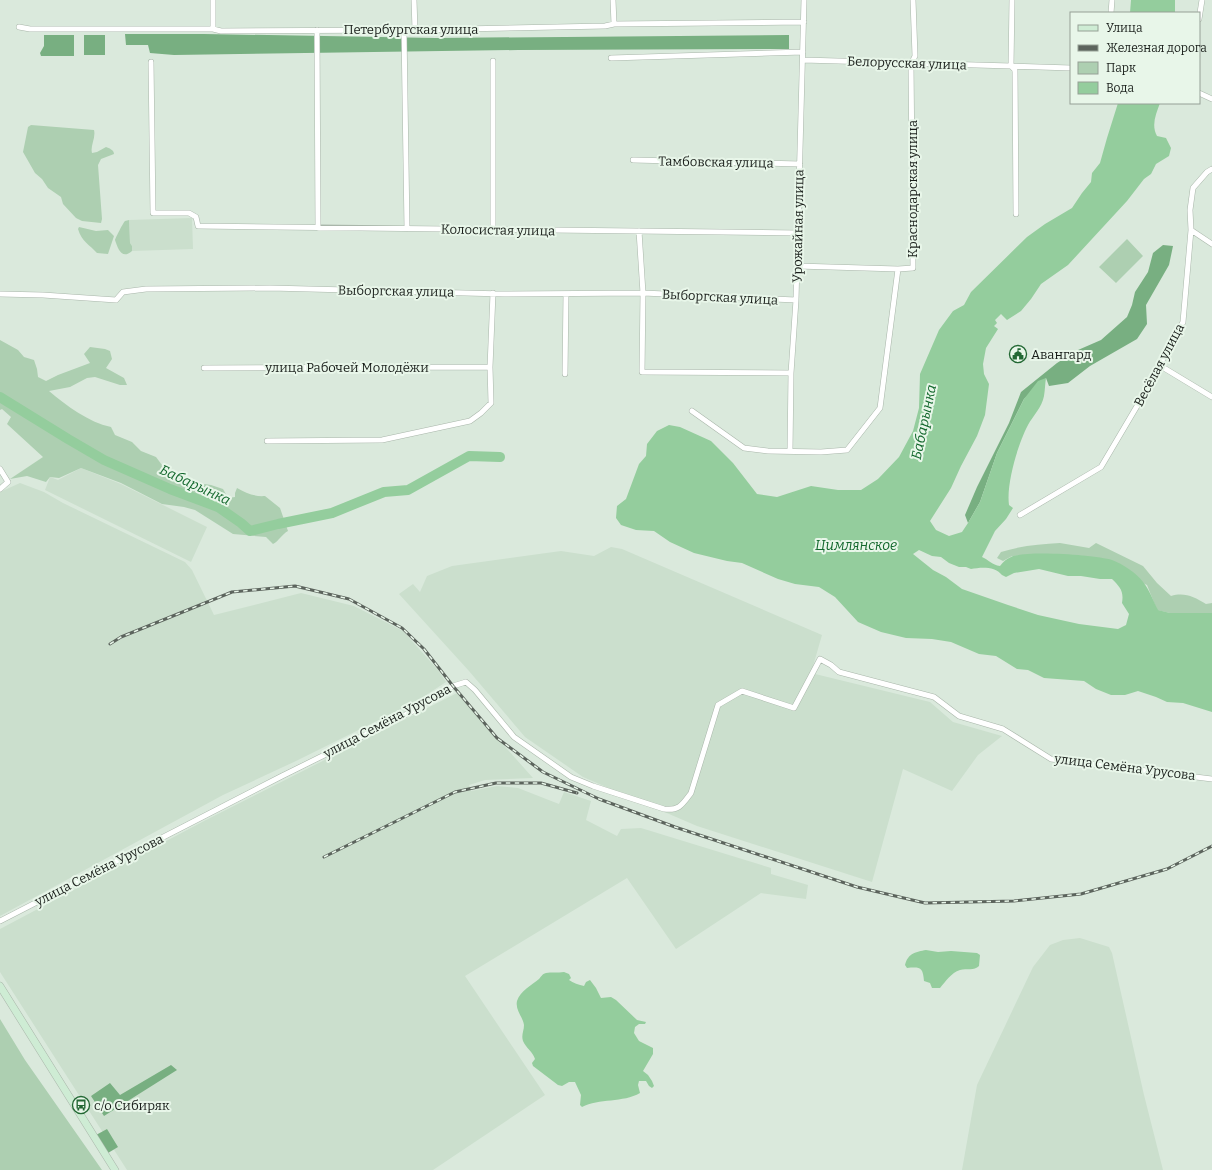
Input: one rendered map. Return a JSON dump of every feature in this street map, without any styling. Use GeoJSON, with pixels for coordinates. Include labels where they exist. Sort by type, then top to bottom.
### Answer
{"type":"FeatureCollection","features":[{"type":"Feature","properties":{"kind":"street"},"geometry":{"type":"LineString","coordinates":[[213,0],[213,29]]}},
{"type":"Feature","properties":{"kind":"street"},"geometry":{"type":"LineString","coordinates":[[414,0],[415,30]]}},
{"type":"Feature","properties":{"kind":"street"},"geometry":{"type":"LineString","coordinates":[[613,0],[614,24]]}},
{"type":"Feature","properties":{"kind":"street","name":"Урожайная улица"},"geometry":{"type":"LineString","coordinates":[[790,451],[791,373],[796,300],[804,0]]}},
{"type":"Feature","properties":{"kind":"street","name":"Краснодарская улица"},"geometry":{"type":"LineString","coordinates":[[692,411],[744,448],[768,451],[821,452],[847,450],[880,408],[898,269],[913,268],[911,64],[915,56],[913,0]]}},
{"type":"Feature","properties":{"kind":"street"},"geometry":{"type":"LineString","coordinates":[[1012,0],[1011,66],[1015,70],[1016,214]]}},
{"type":"Feature","properties":{"kind":"street"},"geometry":{"type":"LineString","coordinates":[[1112,0],[1112,12]]}},
{"type":"Feature","properties":{"kind":"street"},"geometry":{"type":"LineString","coordinates":[[1200,13],[1202,0]]}},
{"type":"Feature","properties":{"kind":"street","name":"Петербургская улица"},"geometry":{"type":"LineString","coordinates":[[19,27],[30,29],[213,29],[222,31],[415,30],[605,26],[614,24],[804,22]]}},
{"type":"Feature","properties":{"kind":"street"},"geometry":{"type":"LineString","coordinates":[[317,30],[318,228]]}},
{"type":"Feature","properties":{"kind":"street"},"geometry":{"type":"LineString","coordinates":[[404,30],[407,229]]}},
{"type":"Feature","properties":{"kind":"street"},"geometry":{"type":"LineString","coordinates":[[612,58],[803,52]]}},
{"type":"Feature","properties":{"kind":"street","name":"Белорусская улица"},"geometry":{"type":"LineString","coordinates":[[803,60],[1070,68]]}},
{"type":"Feature","properties":{"kind":"street"},"geometry":{"type":"LineString","coordinates":[[492,61],[493,229]]}},
{"type":"Feature","properties":{"kind":"street","name":"Колосистая улица"},"geometry":{"type":"LineString","coordinates":[[151,62],[154,213],[189,213],[196,217],[198,226],[797,233]]}},
{"type":"Feature","properties":{"kind":"street"},"geometry":{"type":"LineString","coordinates":[[1200,93],[1212,99]]}},
{"type":"Feature","properties":{"kind":"street","name":"Тамбовская улица"},"geometry":{"type":"LineString","coordinates":[[633,160],[800,164]]}},
{"type":"Feature","properties":{"kind":"street","name":"Весёлая улица"},"geometry":{"type":"LineString","coordinates":[[1020,515],[1101,467],[1140,401],[1183,322],[1191,230],[1190,210],[1192,188],[1207,172],[1212,169]]}},
{"type":"Feature","properties":{"kind":"street"},"geometry":{"type":"LineString","coordinates":[[1191,230],[1212,244]]}},
{"type":"Feature","properties":{"kind":"street"},"geometry":{"type":"LineString","coordinates":[[639,231],[643,293],[642,372],[791,373]]}},
{"type":"Feature","properties":{"kind":"street"},"geometry":{"type":"LineString","coordinates":[[797,266],[898,269]]}},
{"type":"Feature","properties":{"kind":"street","name":"Выборгская улица"},"geometry":{"type":"LineString","coordinates":[[0,294],[43,295],[116,300],[123,292],[146,288],[270,288],[566,294],[643,293],[796,300]]}},
{"type":"Feature","properties":{"kind":"street"},"geometry":{"type":"LineString","coordinates":[[267,442],[382,440],[470,421],[481,413],[490,403],[493,293]]}},
{"type":"Feature","properties":{"kind":"street"},"geometry":{"type":"LineString","coordinates":[[565,374],[566,294]]}},
{"type":"Feature","properties":{"kind":"street"},"geometry":{"type":"LineString","coordinates":[[1159,365],[1212,397]]}},
{"type":"Feature","properties":{"kind":"street","name":"улица Рабочей Молодёжи"},"geometry":{"type":"LineString","coordinates":[[204,368],[490,367]]}},
{"type":"Feature","properties":{"kind":"street"},"geometry":{"type":"LineString","coordinates":[[0,470],[8,482],[0,489]]}},
{"type":"Feature","properties":{"kind":"street","name":"улица Семёна Урусова"},"geometry":{"type":"LineString","coordinates":[[0,921],[282,776],[411,712],[453,686],[466,682],[475,690],[514,737],[571,777],[593,786],[664,809],[673,810],[679,807],[690,793],[718,705],[742,691],[794,708],[820,659],[831,665],[839,672],[934,697],[959,716],[1003,729],[1051,759],[1212,778]]}},
{"type":"Feature","properties":{"kind":"street"},"geometry":{"type":"LineString","coordinates":[[0,986],[115,1170]]}},
{"type":"Feature","properties":{"kind":"shaded area"},"geometry":{"type":"Polygon","coordinates":[[[125,34],[436,38],[789,35],[789,49],[518,50],[174,55],[150,53],[148,45],[126,45],[125,34]]]}},
{"type":"Feature","properties":{"kind":"shaded area"},"geometry":{"type":"Polygon","coordinates":[[[44,35],[74,35],[74,56],[41,56],[40,53],[44,46],[44,35]]]}},
{"type":"Feature","properties":{"kind":"shaded area"},"geometry":{"type":"Polygon","coordinates":[[[84,35],[105,35],[105,55],[84,55],[84,35]]]}},
{"type":"Feature","properties":{"kind":"shaded area"},"geometry":{"type":"Polygon","coordinates":[[[192,218],[193,249],[132,251],[132,246],[130,243],[129,220],[192,218]]]}},
{"type":"Feature","properties":{"kind":"shaded area"},"geometry":{"type":"Polygon","coordinates":[[[1163,245],[1173,246],[1169,265],[1146,305],[1147,324],[1137,339],[1090,366],[1068,383],[1049,386],[1046,378],[1024,399],[997,453],[980,502],[968,523],[965,515],[977,487],[1009,423],[1021,392],[1057,363],[1078,350],[1101,340],[1127,317],[1135,292],[1148,272],[1153,253],[1163,245]]]}},
{"type":"Feature","properties":{"kind":"shaded area"},"geometry":{"type":"Polygon","coordinates":[[[81,468],[121,484],[207,527],[191,562],[45,490],[50,477],[58,480],[81,468]]]}},
{"type":"Feature","properties":{"kind":"shaded area"},"geometry":{"type":"Polygon","coordinates":[[[20,483],[44,492],[63,503],[185,562],[192,570],[214,615],[301,593],[354,606],[403,631],[438,670],[446,682],[417,701],[296,761],[223,795],[0,916],[0,492],[20,483]]]}},
{"type":"Feature","properties":{"kind":"shaded area"},"geometry":{"type":"Polygon","coordinates":[[[611,547],[622,549],[822,635],[811,673],[930,702],[953,722],[1002,736],[978,755],[952,791],[903,769],[872,882],[697,826],[583,777],[525,737],[469,671],[399,594],[413,584],[420,592],[427,576],[452,566],[561,551],[594,556],[611,547]]]}},
{"type":"Feature","properties":{"kind":"shaded area"},"geometry":{"type":"Polygon","coordinates":[[[457,693],[533,778],[485,780],[469,785],[471,791],[497,786],[518,788],[559,804],[564,792],[591,801],[586,820],[617,836],[621,829],[641,828],[771,868],[771,874],[808,885],[806,899],[761,893],[676,949],[627,878],[465,976],[545,1095],[433,1170],[127,1170],[0,972],[0,929],[204,821],[457,693]]]}},
{"type":"Feature","properties":{"kind":"shaded area"},"geometry":{"type":"Polygon","coordinates":[[[1080,938],[1109,947],[1112,953],[1144,1095],[1163,1170],[962,1170],[977,1085],[1033,967],[1050,945],[1063,940],[1080,938]]]}},
{"type":"Feature","properties":{"kind":"shaded area"},"geometry":{"type":"Polygon","coordinates":[[[171,1065],[177,1070],[104,1116],[91,1096],[110,1083],[120,1095],[171,1065]]]}},
{"type":"Feature","properties":{"kind":"shaded area"},"geometry":{"type":"Polygon","coordinates":[[[107,1129],[118,1147],[108,1153],[96,1135],[107,1129]]]}},
{"type":"Feature","properties":{"kind":"green space"},"geometry":{"type":"Polygon","coordinates":[[[31,125],[94,130],[92,153],[106,147],[113,151],[114,154],[101,159],[98,165],[102,219],[101,223],[82,221],[76,218],[63,204],[61,197],[48,188],[42,179],[35,173],[23,152],[28,127],[31,125]]]}},
{"type":"Feature","properties":{"kind":"green space"},"geometry":{"type":"Polygon","coordinates":[[[129,220],[130,243],[132,246],[132,251],[123,254],[119,250],[115,240],[124,222],[129,220]]]}},
{"type":"Feature","properties":{"kind":"green space"},"geometry":{"type":"Polygon","coordinates":[[[79,227],[96,231],[108,230],[114,236],[108,254],[97,253],[82,237],[78,229],[79,227]]]}},
{"type":"Feature","properties":{"kind":"green space"},"geometry":{"type":"Polygon","coordinates":[[[1127,239],[1143,256],[1116,283],[1099,267],[1127,239]]]}},
{"type":"Feature","properties":{"kind":"green space"},"geometry":{"type":"Polygon","coordinates":[[[0,340],[18,350],[24,357],[34,360],[38,377],[46,381],[90,363],[84,354],[90,347],[110,351],[112,359],[106,368],[124,378],[127,385],[120,385],[95,377],[87,378],[70,387],[49,391],[78,413],[102,425],[111,427],[115,435],[132,442],[141,451],[156,457],[168,473],[184,475],[191,482],[211,485],[223,489],[228,498],[235,497],[237,488],[244,492],[258,496],[265,496],[280,508],[288,531],[273,544],[266,537],[233,534],[195,510],[162,504],[121,483],[81,468],[59,478],[50,477],[46,482],[27,476],[10,479],[43,457],[7,424],[11,417],[2,409],[0,410],[0,340]]]}},
{"type":"Feature","properties":{"kind":"green space"},"geometry":{"type":"Polygon","coordinates":[[[1060,543],[1089,548],[1096,543],[1143,566],[1157,583],[1171,596],[1185,595],[1193,597],[1206,604],[1212,603],[1212,613],[1170,613],[1157,610],[1147,585],[1084,556],[1044,554],[1012,556],[1003,561],[997,558],[1001,552],[1015,548],[1060,543]]]}},
{"type":"Feature","properties":{"kind":"green space"},"geometry":{"type":"Polygon","coordinates":[[[0,1019],[25,1060],[102,1170],[0,1170],[0,1019]]]}},
{"type":"Feature","properties":{"kind":"water"},"geometry":{"type":"Polygon","coordinates":[[[1131,0],[1175,0],[1175,12],[1130,12],[1131,0]]]}},
{"type":"Feature","properties":{"kind":"water","name":"Цимлянское"},"geometry":{"type":"Polygon","coordinates":[[[1118,104],[1160,104],[1154,128],[1157,136],[1166,138],[1171,148],[1169,156],[1156,164],[1151,174],[1144,179],[1127,201],[1068,265],[1041,284],[1021,311],[1007,320],[1001,314],[995,320],[997,323],[994,326],[998,329],[986,348],[983,364],[984,374],[989,384],[985,415],[977,436],[951,488],[930,521],[936,530],[949,536],[962,532],[980,502],[997,453],[1024,399],[1038,381],[1046,378],[1043,400],[1024,433],[1011,475],[1009,486],[1009,505],[1013,508],[1006,519],[995,531],[982,557],[995,565],[1000,566],[1011,557],[1031,554],[1077,555],[1112,560],[1138,576],[1148,590],[1158,610],[1170,613],[1212,613],[1212,712],[1183,703],[1167,702],[1138,691],[1125,695],[1111,695],[1096,689],[1084,681],[1044,678],[1028,670],[1017,669],[996,656],[979,654],[951,642],[932,639],[906,638],[881,632],[858,622],[835,597],[819,587],[795,584],[778,579],[742,563],[694,553],[670,542],[654,531],[636,530],[621,525],[616,518],[617,506],[626,499],[639,464],[646,456],[647,444],[657,431],[669,425],[680,427],[711,441],[733,463],[757,494],[777,497],[811,486],[838,490],[861,490],[878,479],[899,457],[913,431],[919,408],[920,374],[939,330],[953,311],[964,305],[971,292],[1027,237],[1072,208],[1091,182],[1092,173],[1100,163],[1118,104]],[[919,550],[913,554],[933,570],[946,577],[962,589],[1038,615],[1079,624],[1118,629],[1126,625],[1129,614],[1122,603],[1121,590],[1112,579],[1068,576],[1039,569],[1014,573],[1006,577],[992,569],[971,569],[959,567],[949,563],[941,557],[932,556],[919,550]]]}},
{"type":"Feature","properties":{"kind":"water"},"geometry":{"type":"Polygon","coordinates":[[[926,950],[938,952],[951,951],[977,953],[980,955],[979,966],[957,971],[940,988],[932,988],[930,983],[924,981],[922,970],[918,968],[907,968],[905,965],[910,956],[916,952],[926,950]]]}},
{"type":"Feature","properties":{"kind":"water"},"geometry":{"type":"Polygon","coordinates":[[[564,972],[569,974],[571,978],[569,980],[584,986],[586,982],[590,980],[601,998],[611,997],[637,1020],[646,1022],[645,1024],[639,1024],[635,1027],[634,1033],[639,1041],[653,1048],[653,1054],[643,1071],[652,1081],[654,1086],[652,1088],[646,1081],[639,1081],[638,1085],[640,1093],[626,1098],[596,1102],[582,1107],[580,1105],[581,1095],[575,1082],[569,1082],[562,1086],[558,1085],[533,1066],[532,1063],[535,1059],[522,1037],[524,1025],[517,1007],[517,1001],[523,991],[544,974],[564,972]]]}},
{"type":"Feature","properties":{"kind":"waterway","name":"Бабарынка"},"geometry":{"type":"LineString","coordinates":[[0,397],[104,460],[170,489],[218,507],[250,531],[332,513],[384,492],[408,490],[469,456],[500,457]]}},
{"type":"Feature","properties":{"kind":"railway"},"geometry":{"type":"LineString","coordinates":[[110,644],[121,637],[232,592],[295,586],[349,599],[402,628],[424,649],[497,738],[543,772],[599,799],[675,827],[857,887],[925,903],[1014,901],[1081,894],[1167,869],[1212,846]]}},
{"type":"Feature","properties":{"kind":"railway"},"geometry":{"type":"LineString","coordinates":[[324,857],[455,792],[496,783],[541,783],[577,793]]}},
{"type":"Feature","properties":{"kind":"place","name":"Авангард"},"geometry":{"type":"Point","coordinates":[1018,354]}},
{"type":"Feature","properties":{"kind":"place","name":"с/о Сибиряк"},"geometry":{"type":"Point","coordinates":[81,1105]}}]}
